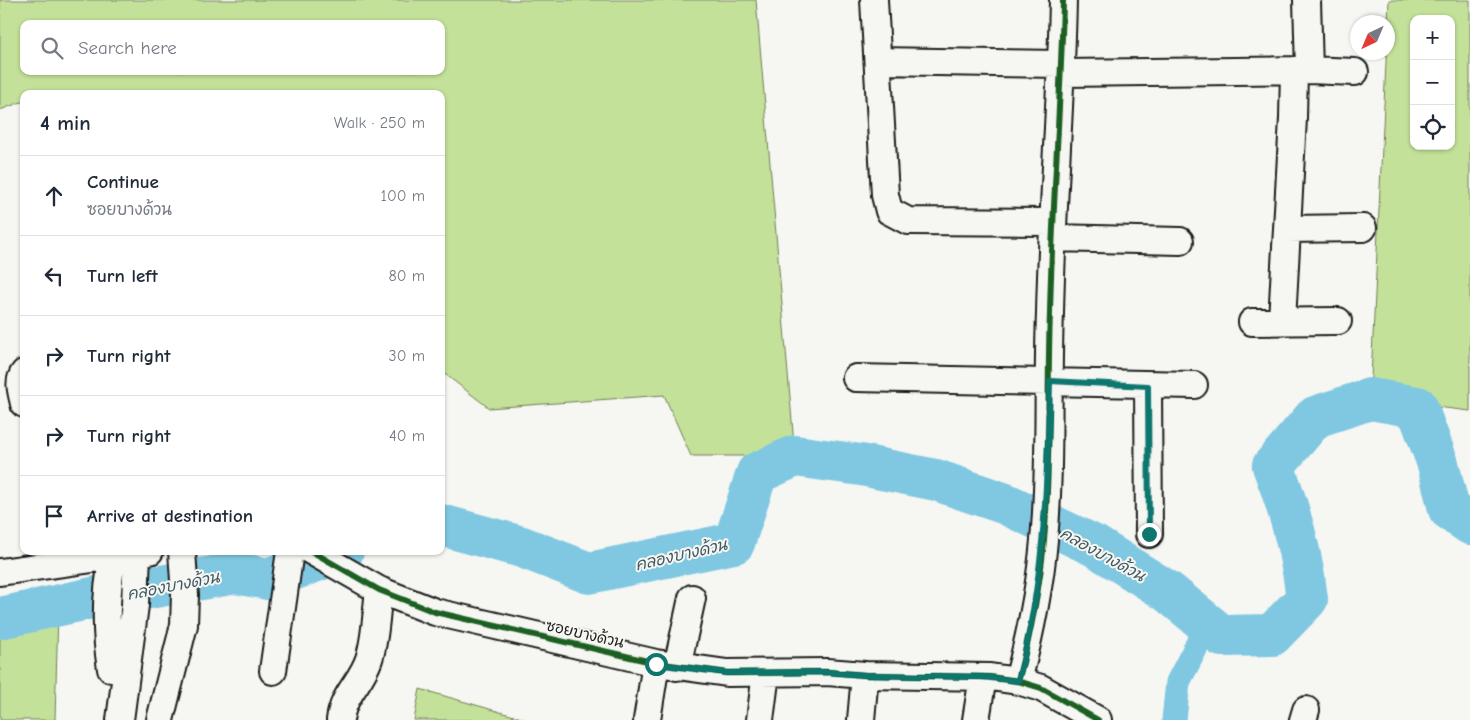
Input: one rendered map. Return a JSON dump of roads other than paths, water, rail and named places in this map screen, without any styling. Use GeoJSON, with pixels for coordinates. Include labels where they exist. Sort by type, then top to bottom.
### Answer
{"type":"FeatureCollection","features":[{"type":"Feature","properties":{"kind":"street"},"geometry":{"type":"LineString","coordinates":[[874,0],[879,62],[885,195],[889,211],[908,221],[1053,230],[1180,241]]}},
{"type":"Feature","properties":{"kind":"street"},"geometry":{"type":"LineString","coordinates":[[1018,681],[1031,625],[1044,538],[1050,381],[1050,314],[1062,69],[1063,0]]}},
{"type":"Feature","properties":{"kind":"street"},"geometry":{"type":"LineString","coordinates":[[1282,321],[1294,118],[1301,70],[1307,0]]}},
{"type":"Feature","properties":{"kind":"street"},"geometry":{"type":"LineString","coordinates":[[879,62],[1062,69],[1356,72]]}},
{"type":"Feature","properties":{"kind":"street"},"geometry":{"type":"LineString","coordinates":[[1287,229],[1363,228]]}},
{"type":"Feature","properties":{"kind":"street"},"geometry":{"type":"LineString","coordinates":[[1252,322],[1338,321]]}},
{"type":"Feature","properties":{"kind":"street"},"geometry":{"type":"LineString","coordinates":[[856,378],[1050,381],[1148,386],[1194,385]]}},
{"type":"Feature","properties":{"kind":"street"},"geometry":{"type":"LineString","coordinates":[[1148,386],[1149,534]]}},
{"type":"Feature","properties":{"kind":"street"},"geometry":{"type":"LineString","coordinates":[[273,671],[285,589],[296,555]]}},
{"type":"Feature","properties":{"kind":"street","name":"ซอยบางด้วน"},"geometry":{"type":"LineString","coordinates":[[296,555],[435,612],[666,665],[727,673],[827,672],[865,675],[982,677],[1018,681],[1049,692],[1098,720]]}},
{"type":"Feature","properties":{"kind":"street"},"geometry":{"type":"LineString","coordinates":[[0,572],[124,558]]}},
{"type":"Feature","properties":{"kind":"street"},"geometry":{"type":"LineString","coordinates":[[111,668],[106,636],[107,597],[124,558]]}},
{"type":"Feature","properties":{"kind":"street"},"geometry":{"type":"LineString","coordinates":[[120,720],[135,605],[124,558]]}},
{"type":"Feature","properties":{"kind":"street"},"geometry":{"type":"LineString","coordinates":[[160,720],[184,625],[185,595],[182,559]]}},
{"type":"Feature","properties":{"kind":"street"},"geometry":{"type":"LineString","coordinates":[[340,720],[345,700],[358,686],[370,657],[370,584]]}},
{"type":"Feature","properties":{"kind":"street"},"geometry":{"type":"LineString","coordinates":[[647,720],[692,598]]}},
{"type":"Feature","properties":{"kind":"street"},"geometry":{"type":"LineString","coordinates":[[760,720],[766,672]]}},
{"type":"Feature","properties":{"kind":"street"},"geometry":{"type":"LineString","coordinates":[[861,720],[865,675]]}},
{"type":"Feature","properties":{"kind":"street"},"geometry":{"type":"LineString","coordinates":[[976,720],[982,677]]}},
{"type":"Feature","properties":{"kind":"waterway","name":"คลองบางด้วน"},"geometry":{"type":"LineString","coordinates":[[445,526],[522,547],[589,573],[734,543],[757,473],[795,456],[861,465],[936,480],[1006,504],[1095,546],[1167,591],[1222,636],[1272,635],[1307,599],[1302,565],[1294,532],[1273,466],[1315,417],[1370,399],[1417,407],[1438,464],[1449,509],[1470,524]]}},
{"type":"Feature","properties":{"kind":"waterway","name":"คลองบางด้วน"},"geometry":{"type":"LineString","coordinates":[[0,618],[97,597],[236,573],[268,579],[332,555]]}},
{"type":"Feature","properties":{"kind":"waterway"},"geometry":{"type":"LineString","coordinates":[[1174,720],[1178,682],[1208,624]]}}]}
